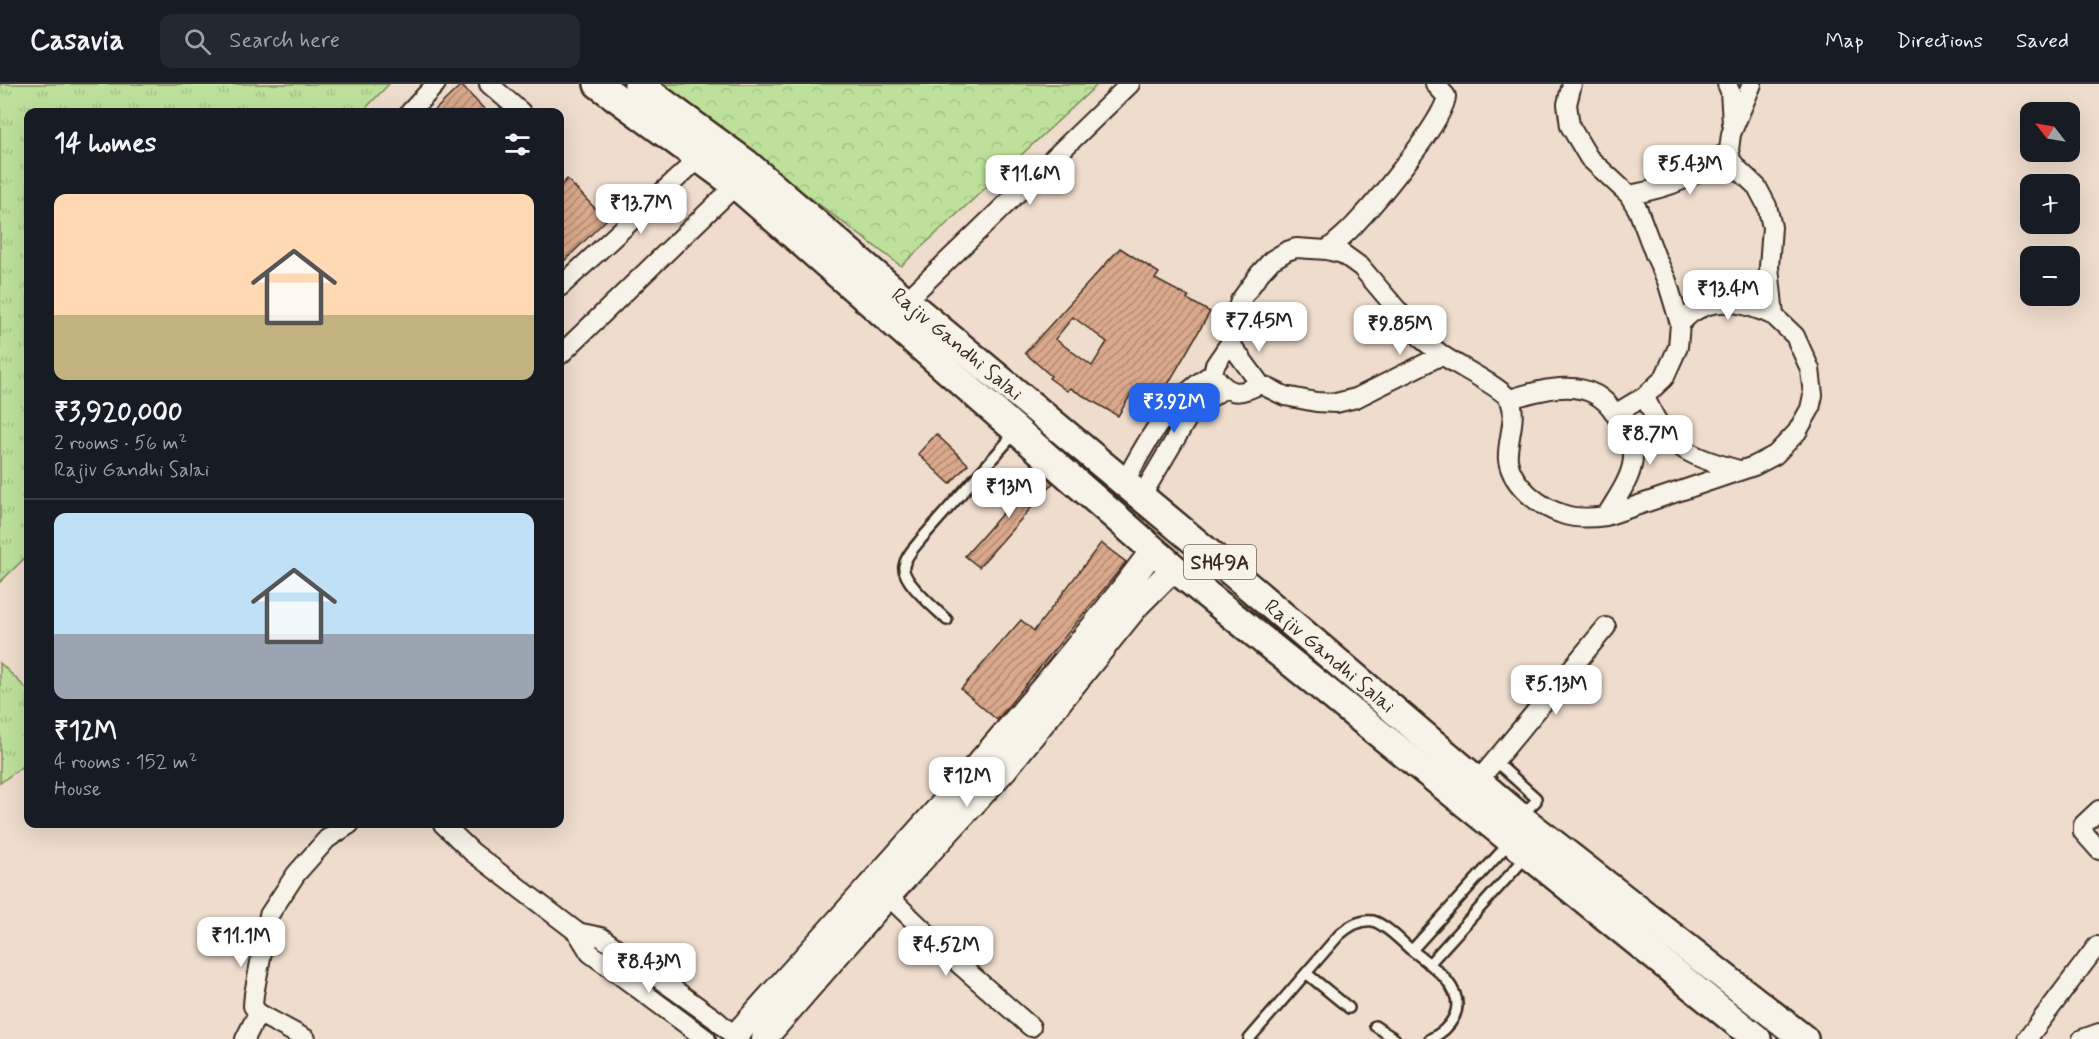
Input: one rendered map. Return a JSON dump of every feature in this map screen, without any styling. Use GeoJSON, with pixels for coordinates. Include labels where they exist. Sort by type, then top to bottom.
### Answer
{"type":"FeatureCollection","features":[{"type":"Feature","properties":{"kind":"main road","name":"Rajiv Gandhi Salai"},"geometry":{"type":"LineString","coordinates":[[598,84],[736,185],[1174,568],[1527,837],[1804,1039]]}},
{"type":"Feature","properties":{"kind":"main road","name":"Rajiv Gandhi Salai"},"geometry":{"type":"LineString","coordinates":[[639,84],[747,164],[906,301],[1133,490],[1486,771],[1527,837],[1746,1034]]}},
{"type":"Feature","properties":{"kind":"street"},"geometry":{"type":"LineString","coordinates":[[414,108],[436,84]]}},
{"type":"Feature","properties":{"kind":"street"},"geometry":{"type":"LineString","coordinates":[[489,84],[516,108]]}},
{"type":"Feature","properties":{"kind":"street"},"geometry":{"type":"LineString","coordinates":[[906,301],[1130,84]]}},
{"type":"Feature","properties":{"kind":"street"},"geometry":{"type":"LineString","coordinates":[[1327,250],[1357,223],[1412,156],[1445,107],[1446,96],[1435,84]]}},
{"type":"Feature","properties":{"kind":"street"},"geometry":{"type":"LineString","coordinates":[[1572,84],[1567,104],[1570,126],[1575,138],[1589,158],[1629,195],[1638,210],[1667,281],[1680,324],[1678,347],[1664,378],[1645,396],[1615,414]]}},
{"type":"Feature","properties":{"kind":"street"},"geometry":{"type":"LineString","coordinates":[[1727,84],[1733,111],[1731,160],[1757,187],[1767,206],[1772,227],[1769,267],[1774,316]]}},
{"type":"Feature","properties":{"kind":"street"},"geometry":{"type":"LineString","coordinates":[[1629,195],[1665,188],[1706,169],[1730,142],[1752,84]]}},
{"type":"Feature","properties":{"kind":"street"},"geometry":{"type":"LineString","coordinates":[[564,283],[699,158]]}},
{"type":"Feature","properties":{"kind":"street"},"geometry":{"type":"LineString","coordinates":[[564,351],[736,185]]}},
{"type":"Feature","properties":{"kind":"street"},"geometry":{"type":"LineString","coordinates":[[1133,490],[1150,437],[1177,400],[1213,373],[1215,365],[1230,343],[1234,315],[1240,301],[1272,260],[1296,248],[1327,250],[1343,254],[1361,267],[1423,340],[1442,355],[1500,390],[1510,399],[1512,408],[1508,461],[1515,478],[1530,496],[1565,515],[1588,518],[1606,516],[1754,466],[1776,455],[1797,432],[1810,409],[1813,395],[1810,369],[1796,336],[1774,316],[1744,304],[1717,303],[1694,311],[1680,324]]}},
{"type":"Feature","properties":{"kind":"street"},"geometry":{"type":"LineString","coordinates":[[1230,343],[1260,384],[1285,396],[1316,402],[1336,403],[1356,398],[1442,355]]}},
{"type":"Feature","properties":{"kind":"street"},"geometry":{"type":"LineString","coordinates":[[1213,373],[1223,389],[1232,392],[1246,392],[1260,384]]}},
{"type":"Feature","properties":{"kind":"street"},"geometry":{"type":"LineString","coordinates":[[1133,490],[1189,416],[1223,389]]}},
{"type":"Feature","properties":{"kind":"street"},"geometry":{"type":"LineString","coordinates":[[1510,399],[1541,390],[1575,389],[1593,392],[1602,397],[1628,434],[1633,457],[1625,484],[1606,516]]}},
{"type":"Feature","properties":{"kind":"street"},"geometry":{"type":"LineString","coordinates":[[1645,396],[1660,428],[1682,449],[1708,461],[1739,470]]}},
{"type":"Feature","properties":{"kind":"street"},"geometry":{"type":"LineString","coordinates":[[1007,750],[1154,549]]}},
{"type":"Feature","properties":{"kind":"street"},"geometry":{"type":"LineString","coordinates":[[447,828],[472,852],[577,932],[590,953],[724,1034],[902,865],[1138,604],[1174,568]]}},
{"type":"Feature","properties":{"kind":"street"},"geometry":{"type":"LineString","coordinates":[[1486,771],[1606,627]]}},
{"type":"Feature","properties":{"kind":"street"},"geometry":{"type":"LineString","coordinates":[[2099,810],[2084,825],[2083,832],[2099,850]]}},
{"type":"Feature","properties":{"kind":"street"},"geometry":{"type":"LineString","coordinates":[[306,1039],[258,1013],[253,1006],[254,994],[269,915],[296,874],[327,839],[344,828]]}},
{"type":"Feature","properties":{"kind":"street"},"geometry":{"type":"LineString","coordinates":[[764,1039],[888,896],[902,865]]}},
{"type":"Feature","properties":{"kind":"street"},"geometry":{"type":"LineString","coordinates":[[888,896],[960,965],[1031,1027]]}},
{"type":"Feature","properties":{"kind":"street"},"geometry":{"type":"LineString","coordinates":[[2027,1039],[2097,946]]}},
{"type":"Feature","properties":{"kind":"street"},"geometry":{"type":"LineString","coordinates":[[245,1039],[258,1013]]}},
{"type":"Feature","properties":{"kind":"street"},"geometry":{"type":"LineString","coordinates":[[2082,1039],[2099,1033]]}},
{"type":"Feature","properties":{"kind":"lane"},"geometry":{"type":"LineString","coordinates":[[947,620],[910,583],[904,574],[904,566],[908,556],[922,538],[1018,430]]}},
{"type":"Feature","properties":{"kind":"lane"},"geometry":{"type":"LineString","coordinates":[[1412,950],[1527,837]]}},
{"type":"Feature","properties":{"kind":"lane"},"geometry":{"type":"LineString","coordinates":[[1429,964],[1527,837]]}},
{"type":"Feature","properties":{"kind":"lane"},"geometry":{"type":"LineString","coordinates":[[1249,1039],[1339,935],[1351,925],[1372,921],[1383,926],[1429,964],[1450,985],[1457,996],[1458,1005],[1450,1024],[1431,1039]]}},
{"type":"Feature","properties":{"kind":"lane"},"geometry":{"type":"LineString","coordinates":[[1306,973],[1349,1008]]}},
{"type":"Feature","properties":{"kind":"lane"},"geometry":{"type":"LineString","coordinates":[[1376,1026],[1395,1039]]}},
{"type":"Feature","properties":{"kind":"green space"},"geometry":{"type":"Polygon","coordinates":[[[0,84],[389,84],[366,108],[24,108],[24,559],[0,582],[0,84]]]}},
{"type":"Feature","properties":{"kind":"green space"},"geometry":{"type":"Polygon","coordinates":[[[659,84],[1098,84],[901,266],[659,84]]]}},
{"type":"Feature","properties":{"kind":"green space"},"geometry":{"type":"Polygon","coordinates":[[[0,663],[24,686],[24,765],[0,783],[0,663]]]}},
{"type":"Feature","properties":{"kind":"building"},"geometry":{"type":"Polygon","coordinates":[[[461,85],[483,108],[437,108],[461,85]]]}},
{"type":"Feature","properties":{"kind":"building"},"geometry":{"type":"Polygon","coordinates":[[[567,179],[606,220],[564,261],[564,182],[567,179]]]}},
{"type":"Feature","properties":{"kind":"building"},"geometry":{"type":"Polygon","coordinates":[[[1120,248],[1159,273],[1155,279],[1189,297],[1187,299],[1210,312],[1160,398],[1137,384],[1118,416],[1070,388],[1067,391],[1049,378],[1051,376],[1025,353],[1120,248]],[[1073,317],[1055,339],[1092,366],[1107,342],[1073,317]]]}},
{"type":"Feature","properties":{"kind":"building"},"geometry":{"type":"Polygon","coordinates":[[[936,434],[968,464],[950,484],[918,454],[936,434]]]}},
{"type":"Feature","properties":{"kind":"building"},"geometry":{"type":"Polygon","coordinates":[[[1040,471],[1053,483],[979,567],[965,556],[1040,471]]]}},
{"type":"Feature","properties":{"kind":"building"},"geometry":{"type":"Polygon","coordinates":[[[1101,543],[1126,562],[997,720],[961,689],[1021,620],[1034,631],[1101,543]]]}}]}
